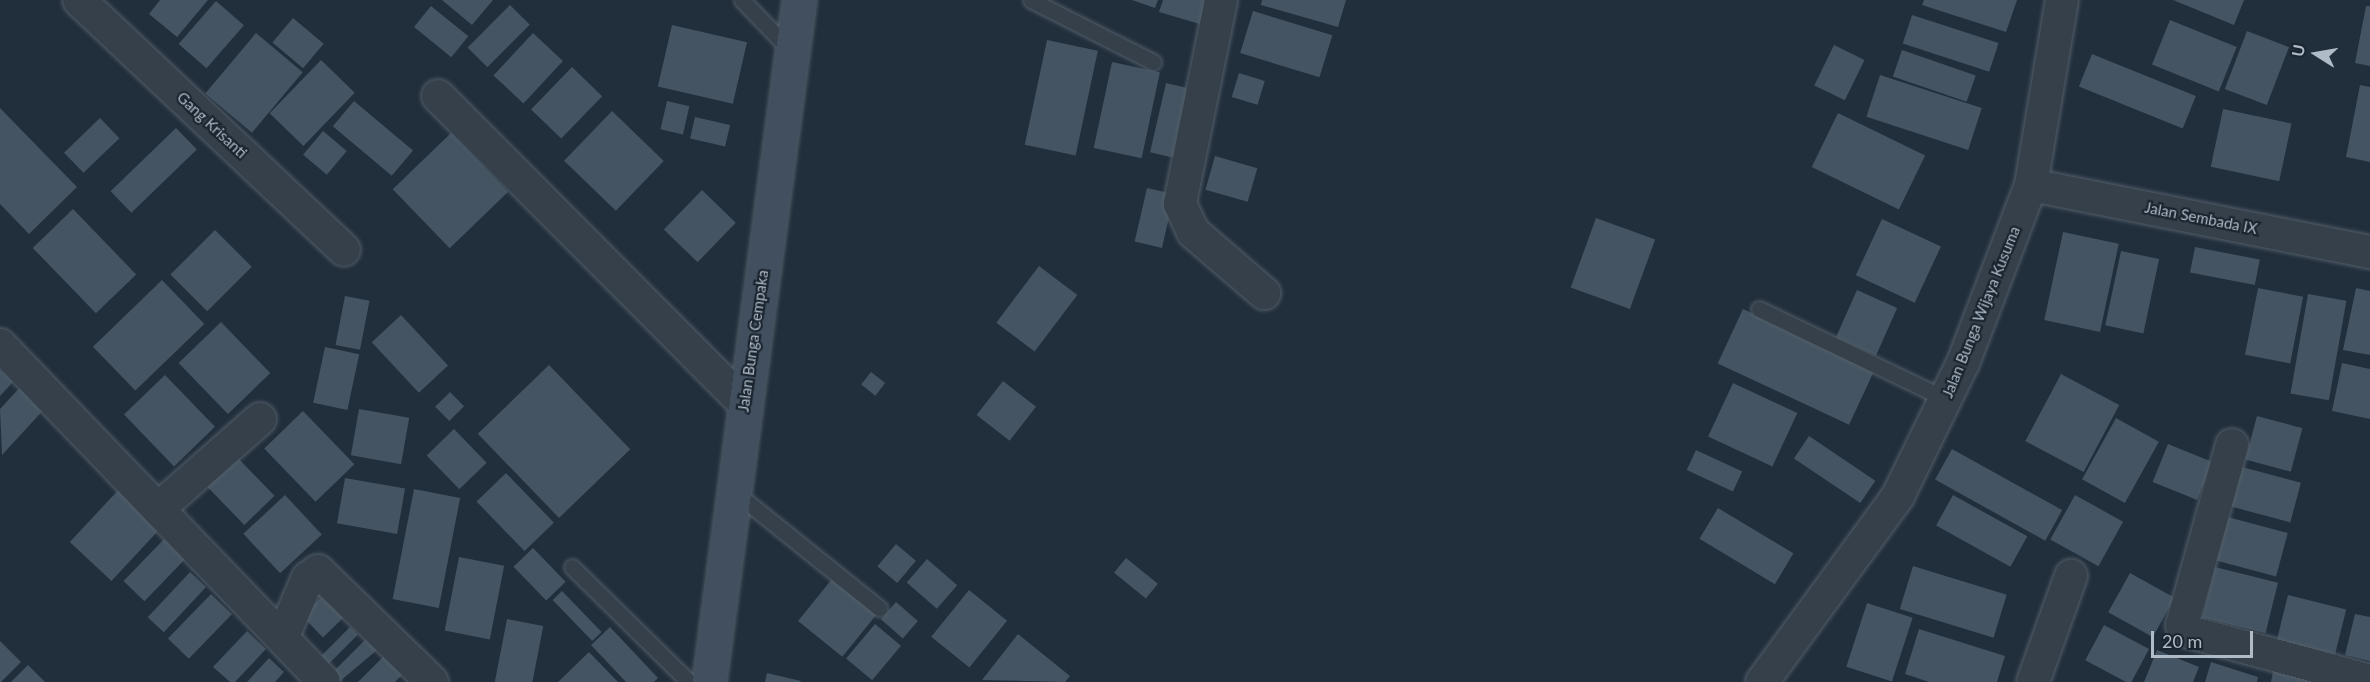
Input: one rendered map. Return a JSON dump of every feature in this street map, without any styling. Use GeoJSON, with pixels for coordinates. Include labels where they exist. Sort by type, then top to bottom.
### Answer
{"type":"FeatureCollection","features":[{"type":"Feature","properties":{"kind":"street","name":"Gang Krisanti"},"geometry":{"type":"LineString","coordinates":[[79,0],[344,250]]}},
{"type":"Feature","properties":{"kind":"street","name":"Jalan Bunga Cempaka"},"geometry":{"type":"LineString","coordinates":[[709,682],[736,493],[744,403],[795,56],[800,0]]}},
{"type":"Feature","properties":{"kind":"street"},"geometry":{"type":"LineString","coordinates":[[1221,0],[1180,204],[1192,232],[1264,293]]}},
{"type":"Feature","properties":{"kind":"street","name":"Jalan Bunga Wijaya Kusuma"},"geometry":{"type":"LineString","coordinates":[[1762,682],[1898,496],[1946,399],[2031,185],[2062,0]]}},
{"type":"Feature","properties":{"kind":"street"},"geometry":{"type":"LineString","coordinates":[[438,96],[744,403]]}},
{"type":"Feature","properties":{"kind":"street","name":"Jalan Sembada IX"},"geometry":{"type":"LineString","coordinates":[[2031,185],[2370,252]]}},
{"type":"Feature","properties":{"kind":"street"},"geometry":{"type":"LineString","coordinates":[[0,345],[284,636],[324,682]]}},
{"type":"Feature","properties":{"kind":"street"},"geometry":{"type":"LineString","coordinates":[[158,509],[260,418]]}},
{"type":"Feature","properties":{"kind":"street"},"geometry":{"type":"LineString","coordinates":[[2232,445],[2182,625],[2189,632],[2370,681]]}},
{"type":"Feature","properties":{"kind":"street"},"geometry":{"type":"LineString","coordinates":[[284,636],[308,578],[318,571],[432,682]]}},
{"type":"Feature","properties":{"kind":"street"},"geometry":{"type":"LineString","coordinates":[[2033,682],[2071,576]]}},
{"type":"Feature","properties":{"kind":"lane"},"geometry":{"type":"LineString","coordinates":[[742,0],[795,56]]}},
{"type":"Feature","properties":{"kind":"lane"},"geometry":{"type":"LineString","coordinates":[[1031,0],[1153,62]]}},
{"type":"Feature","properties":{"kind":"lane"},"geometry":{"type":"LineString","coordinates":[[1759,309],[1946,399]]}},
{"type":"Feature","properties":{"kind":"lane"},"geometry":{"type":"LineString","coordinates":[[736,493],[879,608]]}},
{"type":"Feature","properties":{"kind":"lane"},"geometry":{"type":"LineString","coordinates":[[572,567],[689,682]]}},
{"type":"Feature","properties":{"kind":"building"},"geometry":{"type":"Polygon","coordinates":[[[160,0],[208,0],[177,37],[149,14],[160,0]]]}},
{"type":"Feature","properties":{"kind":"building"},"geometry":{"type":"Polygon","coordinates":[[[442,0],[493,0],[472,25],[442,0]]]}},
{"type":"Feature","properties":{"kind":"building"},"geometry":{"type":"Polygon","coordinates":[[[1132,0],[1158,0],[1155,8],[1132,0]]]}},
{"type":"Feature","properties":{"kind":"building"},"geometry":{"type":"Polygon","coordinates":[[[1163,0],[1210,0],[1203,25],[1159,12],[1163,0]]]}},
{"type":"Feature","properties":{"kind":"building"},"geometry":{"type":"Polygon","coordinates":[[[1262,0],[1346,0],[1338,27],[1261,5],[1262,0]]]}},
{"type":"Feature","properties":{"kind":"building"},"geometry":{"type":"Polygon","coordinates":[[[1924,0],[2017,0],[2006,32],[1922,5],[1924,0]]]}},
{"type":"Feature","properties":{"kind":"building"},"geometry":{"type":"Polygon","coordinates":[[[2173,0],[2244,0],[2234,25],[2173,0]]]}},
{"type":"Feature","properties":{"kind":"building"},"geometry":{"type":"Polygon","coordinates":[[[216,1],[244,25],[207,68],[179,44],[216,1]]]}},
{"type":"Feature","properties":{"kind":"building"},"geometry":{"type":"Polygon","coordinates":[[[510,5],[530,25],[487,67],[468,47],[510,5]]]}},
{"type":"Feature","properties":{"kind":"building"},"geometry":{"type":"Polygon","coordinates":[[[431,6],[468,36],[451,57],[414,27],[431,6]]]}},
{"type":"Feature","properties":{"kind":"building"},"geometry":{"type":"Polygon","coordinates":[[[2366,6],[2370,6],[2370,66],[2355,63],[2366,6]]]}},
{"type":"Feature","properties":{"kind":"building"},"geometry":{"type":"Polygon","coordinates":[[[1253,11],[1332,35],[1320,77],[1240,53],[1253,11]]]}},
{"type":"Feature","properties":{"kind":"building"},"geometry":{"type":"Polygon","coordinates":[[[1912,15],[1999,43],[1989,72],[1903,44],[1912,15]]]}},
{"type":"Feature","properties":{"kind":"building"},"geometry":{"type":"Polygon","coordinates":[[[293,18],[324,44],[303,68],[272,43],[293,18]]]}},
{"type":"Feature","properties":{"kind":"building"},"geometry":{"type":"Polygon","coordinates":[[[2170,20],[2237,47],[2219,91],[2152,65],[2170,20]]]}},
{"type":"Feature","properties":{"kind":"building"},"geometry":{"type":"Polygon","coordinates":[[[672,25],[747,42],[733,104],[658,86],[672,25]]]}},
{"type":"Feature","properties":{"kind":"building"},"geometry":{"type":"Polygon","coordinates":[[[2247,31],[2289,47],[2267,105],[2225,89],[2247,31]]]}},
{"type":"Feature","properties":{"kind":"building"},"geometry":{"type":"Polygon","coordinates":[[[256,33],[303,72],[252,133],[205,94],[256,33]]]}},
{"type":"Feature","properties":{"kind":"building"},"geometry":{"type":"Polygon","coordinates":[[[533,33],[563,61],[523,103],[493,75],[533,33]]]}},
{"type":"Feature","properties":{"kind":"building"},"geometry":{"type":"Polygon","coordinates":[[[1047,40],[1098,51],[1076,155],[1025,145],[1047,40]]]}},
{"type":"Feature","properties":{"kind":"building"},"geometry":{"type":"Polygon","coordinates":[[[1834,45],[1865,60],[1845,100],[1814,85],[1834,45]]]}},
{"type":"Feature","properties":{"kind":"building"},"geometry":{"type":"Polygon","coordinates":[[[1902,50],[1976,75],[1967,102],[1893,76],[1902,50]]]}},
{"type":"Feature","properties":{"kind":"building"},"geometry":{"type":"Polygon","coordinates":[[[2092,54],[2196,96],[2183,128],[2079,86],[2092,54]]]}},
{"type":"Feature","properties":{"kind":"building"},"geometry":{"type":"Polygon","coordinates":[[[321,60],[355,93],[303,146],[270,113],[321,60]]]}},
{"type":"Feature","properties":{"kind":"building"},"geometry":{"type":"Polygon","coordinates":[[[1112,62],[1160,72],[1142,158],[1094,148],[1112,62]]]}},
{"type":"Feature","properties":{"kind":"building"},"geometry":{"type":"Polygon","coordinates":[[[572,67],[602,96],[561,139],[531,109],[572,67]]]}},
{"type":"Feature","properties":{"kind":"building"},"geometry":{"type":"Polygon","coordinates":[[[1239,73],[1265,81],[1258,105],[1232,97],[1239,73]]]}},
{"type":"Feature","properties":{"kind":"building"},"geometry":{"type":"Polygon","coordinates":[[[1880,75],[1982,108],[1968,150],[1866,117],[1880,75]]]}},
{"type":"Feature","properties":{"kind":"building"},"geometry":{"type":"Polygon","coordinates":[[[1166,83],[1196,90],[1180,159],[1150,152],[1166,83]]]}},
{"type":"Feature","properties":{"kind":"building"},"geometry":{"type":"Polygon","coordinates":[[[2360,85],[2370,87],[2370,162],[2346,157],[2360,85]]]}},
{"type":"Feature","properties":{"kind":"building"},"geometry":{"type":"Polygon","coordinates":[[[354,101],[413,150],[392,176],[333,126],[354,101]]]}},
{"type":"Feature","properties":{"kind":"building"},"geometry":{"type":"Polygon","coordinates":[[[667,101],[689,106],[683,134],[660,129],[667,101]]]}},
{"type":"Feature","properties":{"kind":"building"},"geometry":{"type":"Polygon","coordinates":[[[0,108],[77,187],[29,234],[0,204],[0,108]]]}},
{"type":"Feature","properties":{"kind":"building"},"geometry":{"type":"Polygon","coordinates":[[[2223,109],[2291,124],[2279,181],[2211,167],[2223,109]]]}},
{"type":"Feature","properties":{"kind":"building"},"geometry":{"type":"Polygon","coordinates":[[[612,111],[664,161],[616,211],[564,161],[612,111]]]}},
{"type":"Feature","properties":{"kind":"building"},"geometry":{"type":"Polygon","coordinates":[[[1838,113],[1925,156],[1899,209],[1812,167],[1838,113]]]}},
{"type":"Feature","properties":{"kind":"building"},"geometry":{"type":"Polygon","coordinates":[[[695,117],[730,125],[725,147],[690,138],[695,117]]]}},
{"type":"Feature","properties":{"kind":"building"},"geometry":{"type":"Polygon","coordinates":[[[100,118],[119,138],[83,173],[64,153],[100,118]]]}},
{"type":"Feature","properties":{"kind":"building"},"geometry":{"type":"Polygon","coordinates":[[[176,128],[197,150],[131,213],[111,191],[176,128]]]}},
{"type":"Feature","properties":{"kind":"building"},"geometry":{"type":"Polygon","coordinates":[[[323,131],[347,151],[327,175],[303,155],[323,131]]]}},
{"type":"Feature","properties":{"kind":"building"},"geometry":{"type":"Polygon","coordinates":[[[451,133],[508,192],[450,248],[393,189],[451,133]]]}},
{"type":"Feature","properties":{"kind":"building"},"geometry":{"type":"Polygon","coordinates":[[[1215,156],[1257,168],[1248,202],[1205,190],[1215,156]]]}},
{"type":"Feature","properties":{"kind":"building"},"geometry":{"type":"Polygon","coordinates":[[[1147,188],[1174,194],[1162,248],[1135,242],[1147,188]]]}},
{"type":"Feature","properties":{"kind":"building"},"geometry":{"type":"Polygon","coordinates":[[[702,190],[736,223],[698,262],[664,230],[702,190]]]}},
{"type":"Feature","properties":{"kind":"building"},"geometry":{"type":"Polygon","coordinates":[[[73,209],[136,274],[96,313],[33,248],[73,209]]]}},
{"type":"Feature","properties":{"kind":"building"},"geometry":{"type":"Polygon","coordinates":[[[1596,218],[1655,240],[1630,309],[1571,288],[1596,218]]]}},
{"type":"Feature","properties":{"kind":"building"},"geometry":{"type":"Polygon","coordinates":[[[1882,219],[1941,246],[1915,303],[1856,275],[1882,219]]]}},
{"type":"Feature","properties":{"kind":"building"},"geometry":{"type":"Polygon","coordinates":[[[215,230],[252,267],[207,311],[170,275],[215,230]]]}},
{"type":"Feature","properties":{"kind":"building"},"geometry":{"type":"Polygon","coordinates":[[[2063,232],[2119,244],[2100,332],[2044,320],[2063,232]]]}},
{"type":"Feature","properties":{"kind":"building"},"geometry":{"type":"Polygon","coordinates":[[[2195,247],[2260,260],[2255,285],[2190,273],[2195,247]]]}},
{"type":"Feature","properties":{"kind":"building"},"geometry":{"type":"Polygon","coordinates":[[[2121,251],[2159,259],[2143,333],[2105,325],[2121,251]]]}},
{"type":"Feature","properties":{"kind":"building"},"geometry":{"type":"Polygon","coordinates":[[[1039,266],[1077,295],[1035,352],[996,323],[1039,266]]]}},
{"type":"Feature","properties":{"kind":"building"},"geometry":{"type":"Polygon","coordinates":[[[162,280],[204,324],[135,391],[93,347],[162,280]]]}},
{"type":"Feature","properties":{"kind":"building"},"geometry":{"type":"Polygon","coordinates":[[[2258,288],[2303,297],[2290,364],[2245,355],[2258,288]]]}},
{"type":"Feature","properties":{"kind":"building"},"geometry":{"type":"Polygon","coordinates":[[[2356,288],[2370,291],[2370,355],[2343,350],[2356,288]]]}},
{"type":"Feature","properties":{"kind":"building"},"geometry":{"type":"Polygon","coordinates":[[[1857,290],[1897,308],[1876,355],[1836,338],[1857,290]]]}},
{"type":"Feature","properties":{"kind":"building"},"geometry":{"type":"Polygon","coordinates":[[[2308,294],[2346,301],[2329,400],[2290,393],[2308,294]]]}},
{"type":"Feature","properties":{"kind":"building"},"geometry":{"type":"Polygon","coordinates":[[[345,296],[370,301],[360,350],[335,345],[345,296]]]}},
{"type":"Feature","properties":{"kind":"building"},"geometry":{"type":"Polygon","coordinates":[[[1743,309],[1874,370],[1849,425],[1718,363],[1743,309]]]}},
{"type":"Feature","properties":{"kind":"building"},"geometry":{"type":"Polygon","coordinates":[[[401,315],[448,365],[419,393],[372,342],[401,315]]]}},
{"type":"Feature","properties":{"kind":"building"},"geometry":{"type":"Polygon","coordinates":[[[221,322],[270,373],[228,414],[179,363],[221,322]]]}},
{"type":"Feature","properties":{"kind":"building"},"geometry":{"type":"Polygon","coordinates":[[[325,347],[359,354],[347,410],[313,403],[325,347]]]}},
{"type":"Feature","properties":{"kind":"building"},"geometry":{"type":"Polygon","coordinates":[[[2342,363],[2370,369],[2370,419],[2332,411],[2342,363]]]}},
{"type":"Feature","properties":{"kind":"building"},"geometry":{"type":"Polygon","coordinates":[[[549,365],[630,449],[559,518],[478,434],[549,365]]]}},
{"type":"Feature","properties":{"kind":"building"},"geometry":{"type":"Polygon","coordinates":[[[0,370],[13,382],[0,396],[0,370]]]}},
{"type":"Feature","properties":{"kind":"building"},"geometry":{"type":"Polygon","coordinates":[[[871,372],[885,383],[875,396],[861,385],[871,372]]]}},
{"type":"Feature","properties":{"kind":"building"},"geometry":{"type":"Polygon","coordinates":[[[2061,374],[2119,405],[2084,472],[2025,441],[2061,374]]]}},
{"type":"Feature","properties":{"kind":"building"},"geometry":{"type":"Polygon","coordinates":[[[165,375],[215,427],[174,466],[124,415],[165,375]]]}},
{"type":"Feature","properties":{"kind":"building"},"geometry":{"type":"Polygon","coordinates":[[[1003,381],[1036,407],[1010,441],[977,415],[1003,381]]]}},
{"type":"Feature","properties":{"kind":"building"},"geometry":{"type":"Polygon","coordinates":[[[24,383],[48,405],[2,455],[0,409],[24,383]]]}},
{"type":"Feature","properties":{"kind":"building"},"geometry":{"type":"Polygon","coordinates":[[[1733,383],[1797,413],[1772,466],[1708,436],[1733,383]]]}},
{"type":"Feature","properties":{"kind":"building"},"geometry":{"type":"Polygon","coordinates":[[[450,392],[464,406],[449,421],[435,407],[450,392]]]}},
{"type":"Feature","properties":{"kind":"building"},"geometry":{"type":"Polygon","coordinates":[[[359,409],[409,418],[401,464],[351,455],[359,409]]]}},
{"type":"Feature","properties":{"kind":"building"},"geometry":{"type":"Polygon","coordinates":[[[303,411],[354,464],[316,502],[264,449],[303,411]]]}},
{"type":"Feature","properties":{"kind":"building"},"geometry":{"type":"Polygon","coordinates":[[[2257,416],[2302,428],[2291,472],[2245,459],[2257,416]]]}},
{"type":"Feature","properties":{"kind":"building"},"geometry":{"type":"Polygon","coordinates":[[[2116,418],[2159,442],[2125,503],[2082,479],[2116,418]]]}},
{"type":"Feature","properties":{"kind":"building"},"geometry":{"type":"Polygon","coordinates":[[[454,429],[487,463],[459,489],[427,455],[454,429]]]}},
{"type":"Feature","properties":{"kind":"building"},"geometry":{"type":"Polygon","coordinates":[[[1809,436],[1875,481],[1860,503],[1794,458],[1809,436]]]}},
{"type":"Feature","properties":{"kind":"building"},"geometry":{"type":"Polygon","coordinates":[[[2168,444],[2213,462],[2197,500],[2153,482],[2168,444]]]}},
{"type":"Feature","properties":{"kind":"building"},"geometry":{"type":"Polygon","coordinates":[[[1952,449],[2062,510],[2045,541],[1935,480],[1952,449]]]}},
{"type":"Feature","properties":{"kind":"building"},"geometry":{"type":"Polygon","coordinates":[[[1696,450],[1742,472],[1733,491],[1687,470],[1696,450]]]}},
{"type":"Feature","properties":{"kind":"building"},"geometry":{"type":"Polygon","coordinates":[[[237,457],[275,496],[244,525],[207,486],[237,457]]]}},
{"type":"Feature","properties":{"kind":"building"},"geometry":{"type":"Polygon","coordinates":[[[2242,467],[2301,483],[2290,522],[2231,507],[2242,467]]]}},
{"type":"Feature","properties":{"kind":"building"},"geometry":{"type":"Polygon","coordinates":[[[506,473],[554,523],[524,551],[477,501],[506,473]]]}},
{"type":"Feature","properties":{"kind":"building"},"geometry":{"type":"Polygon","coordinates":[[[345,478],[405,489],[397,534],[337,523],[345,478]]]}},
{"type":"Feature","properties":{"kind":"building"},"geometry":{"type":"Polygon","coordinates":[[[123,485],[165,524],[111,581],[70,542],[123,485]]]}},
{"type":"Feature","properties":{"kind":"building"},"geometry":{"type":"Polygon","coordinates":[[[414,489],[460,498],[439,608],[393,599],[414,489]]]}},
{"type":"Feature","properties":{"kind":"building"},"geometry":{"type":"Polygon","coordinates":[[[285,495],[322,534],[280,573],[243,534],[285,495]]]}},
{"type":"Feature","properties":{"kind":"building"},"geometry":{"type":"Polygon","coordinates":[[[1953,495],[2027,536],[2010,567],[1936,526],[1953,495]]]}},
{"type":"Feature","properties":{"kind":"building"},"geometry":{"type":"Polygon","coordinates":[[[2075,495],[2123,522],[2098,566],[2050,540],[2075,495]]]}},
{"type":"Feature","properties":{"kind":"building"},"geometry":{"type":"Polygon","coordinates":[[[1718,508],[1793,553],[1775,584],[1699,539],[1718,508]]]}},
{"type":"Feature","properties":{"kind":"building"},"geometry":{"type":"Polygon","coordinates":[[[2224,516],[2288,533],[2276,577],[2212,559],[2224,516]]]}},
{"type":"Feature","properties":{"kind":"building"},"geometry":{"type":"Polygon","coordinates":[[[168,535],[189,555],[144,601],[124,581],[168,535]]]}},
{"type":"Feature","properties":{"kind":"building"},"geometry":{"type":"Polygon","coordinates":[[[896,544],[916,561],[897,583],[877,566],[896,544]]]}},
{"type":"Feature","properties":{"kind":"building"},"geometry":{"type":"Polygon","coordinates":[[[533,548],[566,582],[546,601],[514,567],[533,548]]]}},
{"type":"Feature","properties":{"kind":"building"},"geometry":{"type":"Polygon","coordinates":[[[459,557],[504,566],[490,639],[445,631],[459,557]]]}},
{"type":"Feature","properties":{"kind":"building"},"geometry":{"type":"Polygon","coordinates":[[[1126,558],[1158,584],[1146,599],[1114,573],[1126,558]]]}},
{"type":"Feature","properties":{"kind":"building"},"geometry":{"type":"Polygon","coordinates":[[[927,559],[957,585],[937,609],[907,582],[927,559]]]}},
{"type":"Feature","properties":{"kind":"building"},"geometry":{"type":"Polygon","coordinates":[[[1913,566],[2007,595],[1994,638],[1900,609],[1913,566]]]}},
{"type":"Feature","properties":{"kind":"building"},"geometry":{"type":"Polygon","coordinates":[[[2215,567],[2278,583],[2265,633],[2202,617],[2215,567]]]}},
{"type":"Feature","properties":{"kind":"building"},"geometry":{"type":"Polygon","coordinates":[[[190,572],[206,587],[164,632],[148,617],[190,572]]]}},
{"type":"Feature","properties":{"kind":"building"},"geometry":{"type":"Polygon","coordinates":[[[2130,573],[2175,598],[2153,637],[2108,612],[2130,573]]]}},
{"type":"Feature","properties":{"kind":"building"},"geometry":{"type":"Polygon","coordinates":[[[832,579],[876,615],[842,657],[798,621],[832,579]]]}},
{"type":"Feature","properties":{"kind":"building"},"geometry":{"type":"Polygon","coordinates":[[[333,586],[354,608],[323,637],[302,616],[333,586]]]}},
{"type":"Feature","properties":{"kind":"building"},"geometry":{"type":"Polygon","coordinates":[[[969,590],[1007,621],[969,667],[931,637],[969,590]]]}},
{"type":"Feature","properties":{"kind":"building"},"geometry":{"type":"Polygon","coordinates":[[[562,591],[602,632],[592,641],[553,600],[562,591]]]}},
{"type":"Feature","properties":{"kind":"building"},"geometry":{"type":"Polygon","coordinates":[[[211,594],[232,614],[189,659],[168,639],[211,594]]]}},
{"type":"Feature","properties":{"kind":"building"},"geometry":{"type":"Polygon","coordinates":[[[2288,595],[2346,610],[2335,654],[2277,640],[2288,595]]]}},
{"type":"Feature","properties":{"kind":"building"},"geometry":{"type":"Polygon","coordinates":[[[896,602],[918,621],[903,638],[881,619],[896,602]]]}},
{"type":"Feature","properties":{"kind":"building"},"geometry":{"type":"Polygon","coordinates":[[[1867,603],[1913,618],[1892,682],[1846,667],[1867,603]]]}},
{"type":"Feature","properties":{"kind":"building"},"geometry":{"type":"Polygon","coordinates":[[[2355,614],[2370,617],[2370,661],[2345,655],[2355,614]]]}},
{"type":"Feature","properties":{"kind":"building"},"geometry":{"type":"Polygon","coordinates":[[[507,619],[543,626],[532,682],[495,682],[507,619]]]}},
{"type":"Feature","properties":{"kind":"building"},"geometry":{"type":"Polygon","coordinates":[[[875,624],[901,646],[872,680],[846,658],[875,624]]]}},
{"type":"Feature","properties":{"kind":"building"},"geometry":{"type":"Polygon","coordinates":[[[2104,625],[2149,649],[2131,682],[2126,682],[2085,660],[2104,625]]]}},
{"type":"Feature","properties":{"kind":"building"},"geometry":{"type":"Polygon","coordinates":[[[350,627],[358,635],[327,665],[320,657],[350,627]]]}},
{"type":"Feature","properties":{"kind":"building"},"geometry":{"type":"Polygon","coordinates":[[[610,627],[658,678],[654,682],[626,682],[591,645],[610,627]]]}},
{"type":"Feature","properties":{"kind":"building"},"geometry":{"type":"Polygon","coordinates":[[[1919,629],[2005,656],[1997,682],[1929,682],[1905,674],[1919,629]]]}},
{"type":"Feature","properties":{"kind":"building"},"geometry":{"type":"Polygon","coordinates":[[[247,631],[266,649],[235,682],[230,682],[213,667],[247,631]]]}},
{"type":"Feature","properties":{"kind":"building"},"geometry":{"type":"Polygon","coordinates":[[[1018,634],[1070,676],[1065,682],[982,680],[1018,634]]]}},
{"type":"Feature","properties":{"kind":"building"},"geometry":{"type":"Polygon","coordinates":[[[366,639],[377,650],[339,682],[331,674],[366,639]]]}},
{"type":"Feature","properties":{"kind":"building"},"geometry":{"type":"Polygon","coordinates":[[[0,641],[21,662],[1,682],[0,682],[0,641]]]}},
{"type":"Feature","properties":{"kind":"building"},"geometry":{"type":"Polygon","coordinates":[[[2157,650],[2199,667],[2193,682],[2144,682],[2157,650]]]}},
{"type":"Feature","properties":{"kind":"building"},"geometry":{"type":"Polygon","coordinates":[[[589,652],[618,682],[558,682],[589,652]]]}},
{"type":"Feature","properties":{"kind":"building"},"geometry":{"type":"Polygon","coordinates":[[[384,656],[402,675],[395,682],[358,682],[384,656]]]}},
{"type":"Feature","properties":{"kind":"building"},"geometry":{"type":"Polygon","coordinates":[[[269,658],[284,672],[275,682],[247,682],[269,658]]]}},
{"type":"Feature","properties":{"kind":"building"},"geometry":{"type":"Polygon","coordinates":[[[2211,662],[2258,677],[2257,682],[2205,682],[2211,662]]]}},
{"type":"Feature","properties":{"kind":"building"},"geometry":{"type":"Polygon","coordinates":[[[28,665],[45,682],[11,682],[28,665]]]}},
{"type":"Feature","properties":{"kind":"building"},"geometry":{"type":"Polygon","coordinates":[[[2274,666],[2339,682],[2271,682],[2274,666]]]}},
{"type":"Feature","properties":{"kind":"building"},"geometry":{"type":"Polygon","coordinates":[[[767,673],[801,681],[765,682],[767,673]]]}}]}
